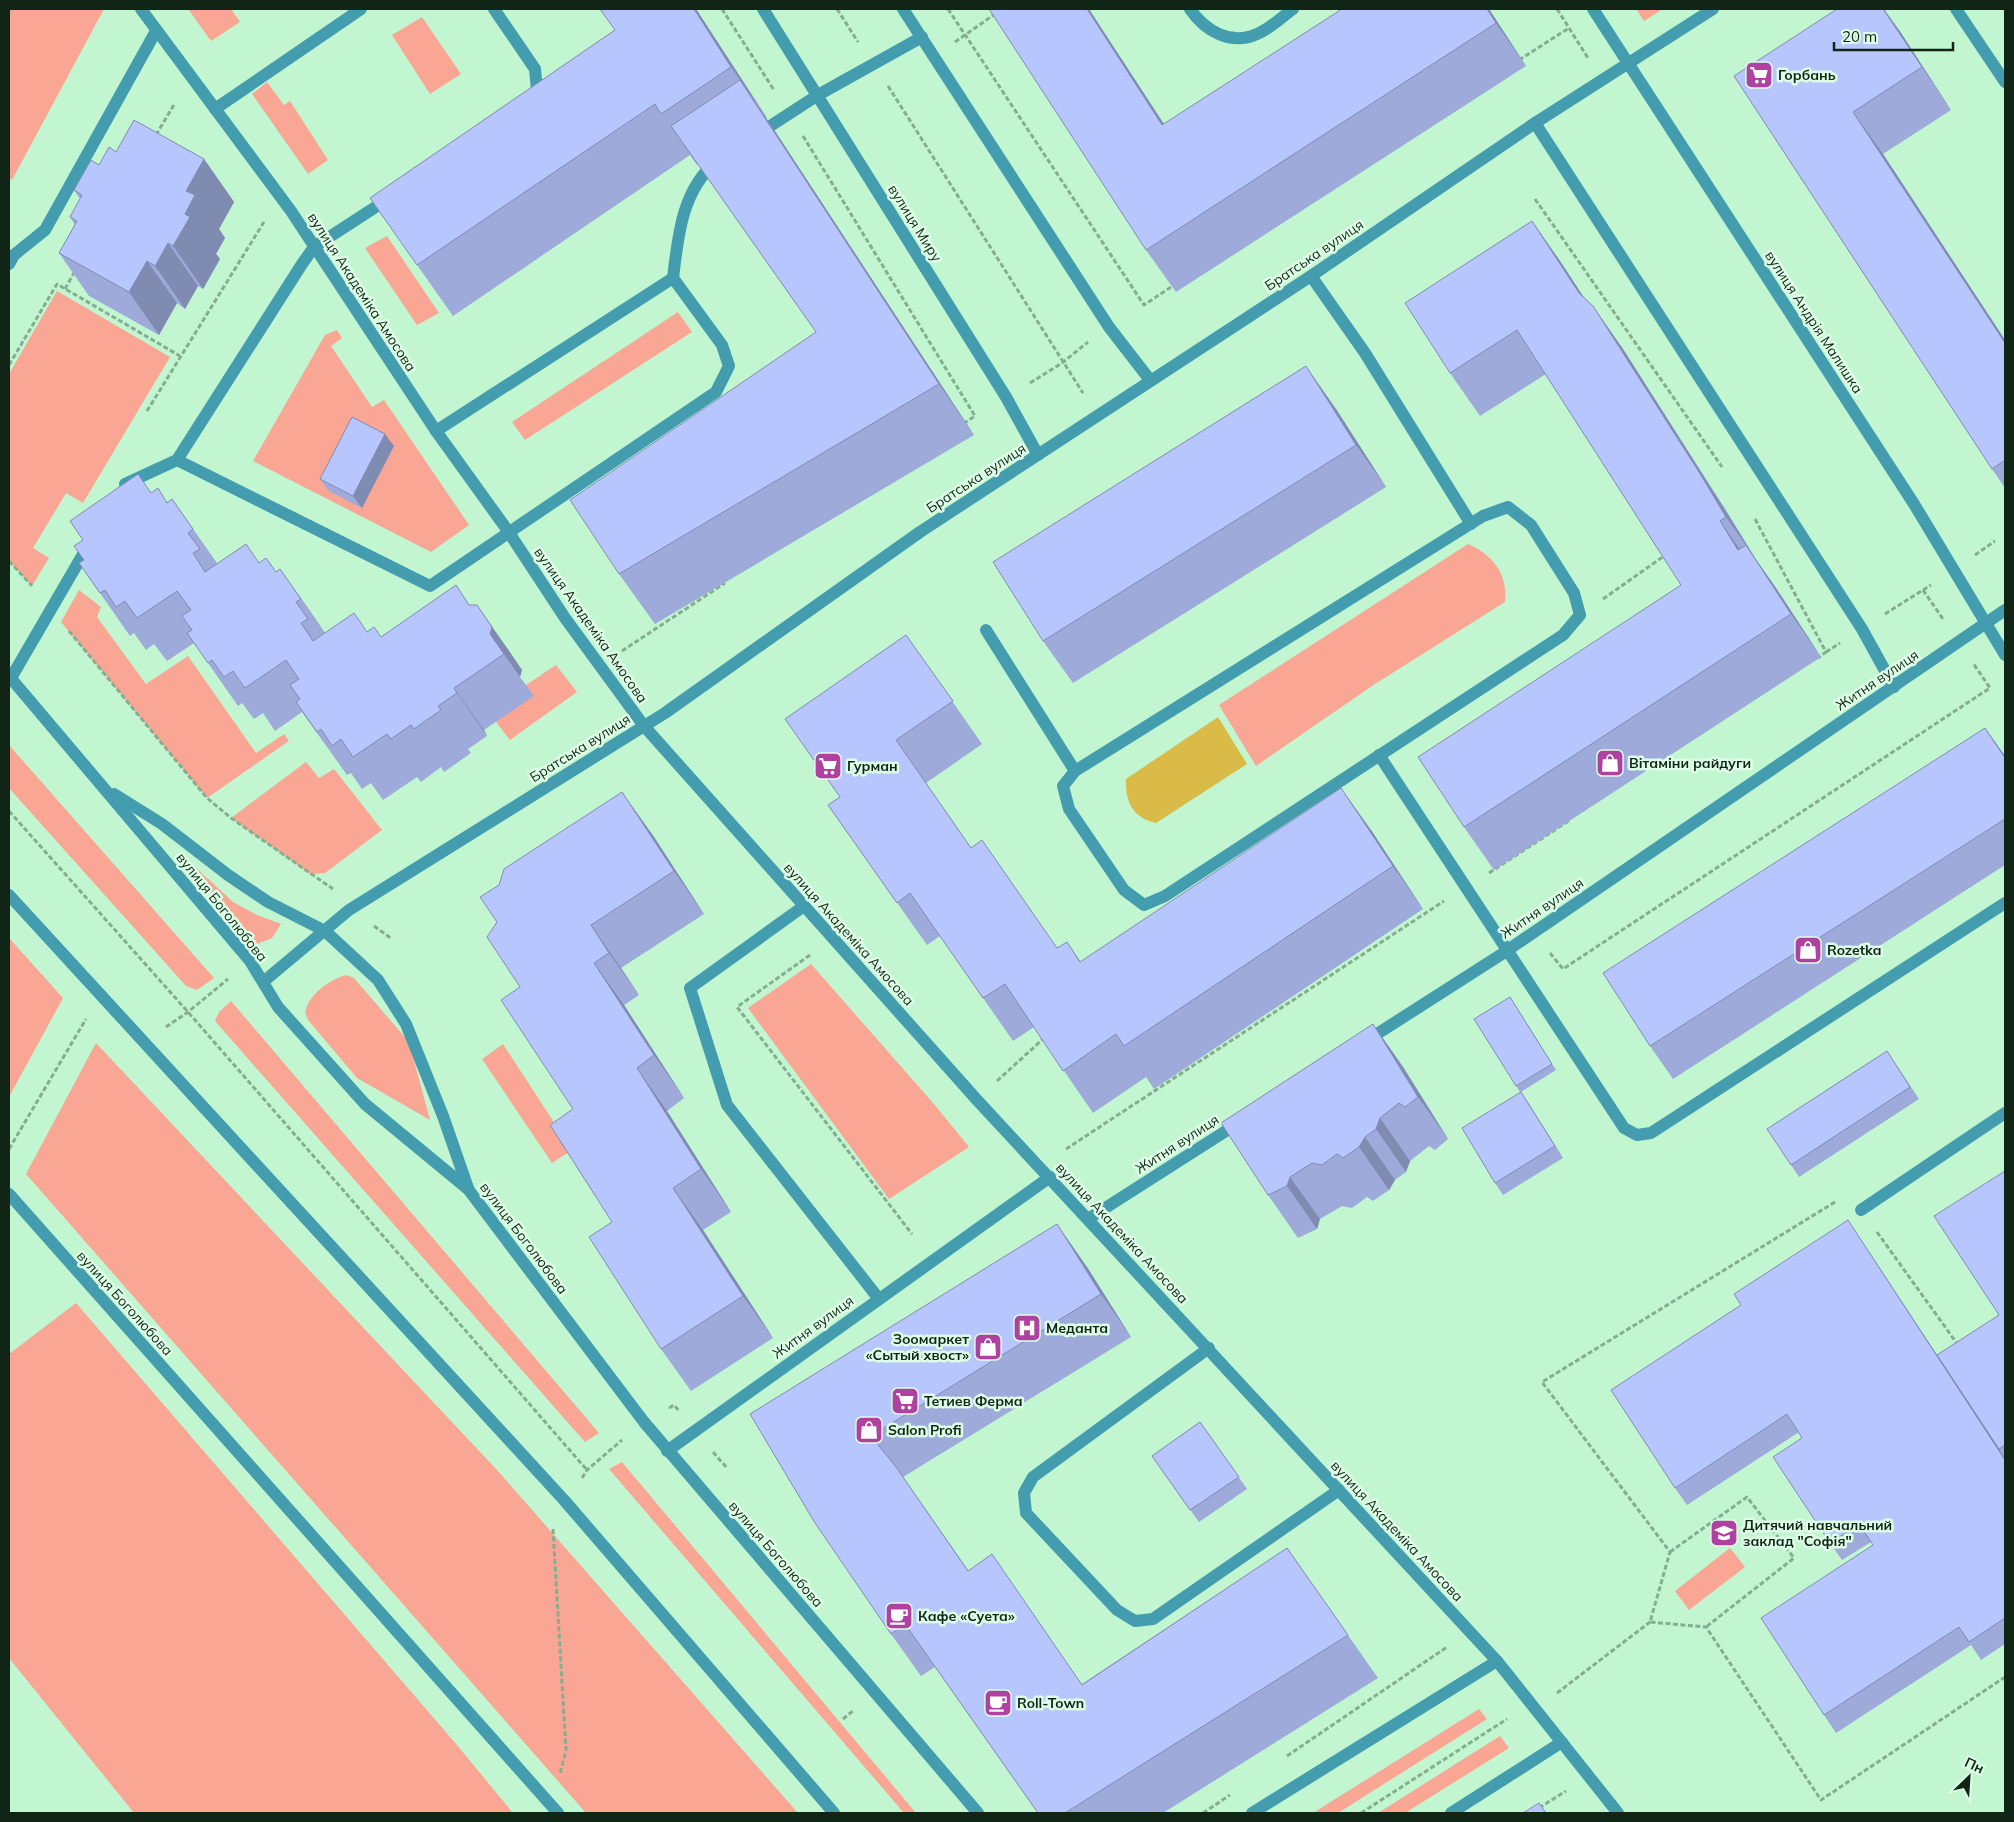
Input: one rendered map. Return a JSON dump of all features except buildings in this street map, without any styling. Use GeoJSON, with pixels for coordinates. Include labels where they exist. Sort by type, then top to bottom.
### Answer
{"type":"FeatureCollection","features":[{"type":"Feature","properties":{"kind":"street","name":"вулиця Академіка Амосова"},"geometry":{"type":"LineString","coordinates":[[141,9],[291,211],[436,431],[508,531],[565,618],[644,726],[977,1100],[1209,1348],[1497,1662],[1618,1813]]}},
{"type":"Feature","properties":{"kind":"street"},"geometry":{"type":"LineString","coordinates":[[215,109],[361,9]]}},
{"type":"Feature","properties":{"kind":"street"},"geometry":{"type":"LineString","coordinates":[[494,9],[535,69],[538,90],[523,110]]}},
{"type":"Feature","properties":{"kind":"street","name":"вулиця Миру"},"geometry":{"type":"LineString","coordinates":[[763,9],[1006,397],[1038,455]]}},
{"type":"Feature","properties":{"kind":"street"},"geometry":{"type":"LineString","coordinates":[[903,9],[1109,327],[1150,380]]}},
{"type":"Feature","properties":{"kind":"street"},"geometry":{"type":"LineString","coordinates":[[1190,9],[1199,22],[1228,39],[1257,34],[1293,9]]}},
{"type":"Feature","properties":{"kind":"street","name":"вулиця Андрія Малишка"},"geometry":{"type":"LineString","coordinates":[[1593,9],[1914,504],[2005,655]]}},
{"type":"Feature","properties":{"kind":"street","name":"Братська вулиця"},"geometry":{"type":"LineString","coordinates":[[263,982],[350,910],[644,726],[920,532],[1311,276],[1534,124],[1713,9]]}},
{"type":"Feature","properties":{"kind":"street"},"geometry":{"type":"LineString","coordinates":[[1956,9],[2005,82]]}},
{"type":"Feature","properties":{"kind":"street"},"geometry":{"type":"LineString","coordinates":[[10,257],[45,230],[156,31]]}},
{"type":"Feature","properties":{"kind":"street"},"geometry":{"type":"LineString","coordinates":[[749,140],[818,95],[922,37]]}},
{"type":"Feature","properties":{"kind":"street"},"geometry":{"type":"LineString","coordinates":[[1534,124],[1862,629],[1894,687]]}},
{"type":"Feature","properties":{"kind":"street"},"geometry":{"type":"LineString","coordinates":[[177,460],[430,586],[508,531],[716,392],[729,366],[722,345],[672,278],[678,233],[689,200],[704,172],[724,157]]}},
{"type":"Feature","properties":{"kind":"street"},"geometry":{"type":"LineString","coordinates":[[120,491],[125,483],[177,460],[314,247],[399,192]]}},
{"type":"Feature","properties":{"kind":"street"},"geometry":{"type":"LineString","coordinates":[[1311,276],[1365,353],[1471,524]]}},
{"type":"Feature","properties":{"kind":"street"},"geometry":{"type":"LineString","coordinates":[[436,431],[672,278]]}},
{"type":"Feature","properties":{"kind":"street"},"geometry":{"type":"LineString","coordinates":[[1508,507],[1531,525],[1574,593],[1580,615],[1564,635],[1165,896],[1144,905],[1124,890],[1069,809],[1063,786],[1075,771],[1471,524],[1482,516],[1508,507]]}},
{"type":"Feature","properties":{"kind":"street"},"geometry":{"type":"LineString","coordinates":[[10,677],[96,533]]}},
{"type":"Feature","properties":{"kind":"street","name":"Житня вулиця"},"geometry":{"type":"LineString","coordinates":[[1351,1050],[1508,949],[2005,610]]}},
{"type":"Feature","properties":{"kind":"street"},"geometry":{"type":"LineString","coordinates":[[986,630],[1075,771]]}},
{"type":"Feature","properties":{"kind":"street","name":"вулиця Боголюбова"},"geometry":{"type":"LineString","coordinates":[[10,677],[250,961],[278,1007],[365,1104],[468,1189],[667,1451],[978,1813]]}},
{"type":"Feature","properties":{"kind":"street"},"geometry":{"type":"LineString","coordinates":[[1380,756],[1624,1128],[1637,1135],[1651,1132],[2005,903]]}},
{"type":"Feature","properties":{"kind":"street"},"geometry":{"type":"LineString","coordinates":[[103,787],[162,824],[228,875],[268,902],[325,931],[378,980],[406,1024],[444,1116],[468,1189]]}},
{"type":"Feature","properties":{"kind":"street"},"geometry":{"type":"LineString","coordinates":[[9,895],[564,1500],[834,1813]]}},
{"type":"Feature","properties":{"kind":"street"},"geometry":{"type":"LineString","coordinates":[[804,906],[690,988],[727,1104],[879,1299]]}},
{"type":"Feature","properties":{"kind":"street"},"geometry":{"type":"LineString","coordinates":[[1861,1210],[2005,1113]]}},
{"type":"Feature","properties":{"kind":"street","name":"Житня вулиця"},"geometry":{"type":"LineString","coordinates":[[1088,1219],[1250,1115]]}},
{"type":"Feature","properties":{"kind":"street","name":"Житня вулиця"},"geometry":{"type":"LineString","coordinates":[[667,1451],[1050,1177]]}},
{"type":"Feature","properties":{"kind":"street","name":"вулиця Боголюбова"},"geometry":{"type":"LineString","coordinates":[[9,1194],[555,1810]]}},
{"type":"Feature","properties":{"kind":"street"},"geometry":{"type":"LineString","coordinates":[[1209,1348],[1033,1477],[1024,1493],[1026,1513],[1117,1610],[1135,1621],[1153,1619],[1339,1490]]}},
{"type":"Feature","properties":{"kind":"street"},"geometry":{"type":"LineString","coordinates":[[1252,1813],[1497,1662]]}},
{"type":"Feature","properties":{"kind":"street"},"geometry":{"type":"LineString","coordinates":[[1451,1813],[1562,1742]]}},
{"type":"Feature","properties":{"kind":"path"},"geometry":{"type":"LineString","coordinates":[[722,9],[790,114],[975,416],[959,427]]}},
{"type":"Feature","properties":{"kind":"path"},"geometry":{"type":"LineString","coordinates":[[837,9],[863,49]]}},
{"type":"Feature","properties":{"kind":"path"},"geometry":{"type":"LineString","coordinates":[[948,9],[1144,305],[1177,283]]}},
{"type":"Feature","properties":{"kind":"path"},"geometry":{"type":"LineString","coordinates":[[1557,9],[1593,65]]}},
{"type":"Feature","properties":{"kind":"path"},"geometry":{"type":"LineString","coordinates":[[934,56],[996,14]]}},
{"type":"Feature","properties":{"kind":"path"},"geometry":{"type":"LineString","coordinates":[[1510,66],[1569,28]]}},
{"type":"Feature","properties":{"kind":"path"},"geometry":{"type":"LineString","coordinates":[[885,82],[1062,363],[1088,400]]}},
{"type":"Feature","properties":{"kind":"path"},"geometry":{"type":"LineString","coordinates":[[155,137],[175,103]]}},
{"type":"Feature","properties":{"kind":"path"},"geometry":{"type":"LineString","coordinates":[[1535,200],[1725,472]]}},
{"type":"Feature","properties":{"kind":"path"},"geometry":{"type":"LineString","coordinates":[[147,411],[265,219]]}},
{"type":"Feature","properties":{"kind":"path"},"geometry":{"type":"LineString","coordinates":[[65,289],[80,263]]}},
{"type":"Feature","properties":{"kind":"path"},"geometry":{"type":"LineString","coordinates":[[9,364],[57,284],[180,356]]}},
{"type":"Feature","properties":{"kind":"path"},"geometry":{"type":"LineString","coordinates":[[1029,383],[1062,363],[1088,342]]}},
{"type":"Feature","properties":{"kind":"path"},"geometry":{"type":"LineString","coordinates":[[1752,513],[1826,652],[1810,663]]}},
{"type":"Feature","properties":{"kind":"path"},"geometry":{"type":"LineString","coordinates":[[1971,557],[1995,542]]}},
{"type":"Feature","properties":{"kind":"path"},"geometry":{"type":"LineString","coordinates":[[1580,615],[1664,556]]}},
{"type":"Feature","properties":{"kind":"path"},"geometry":{"type":"LineString","coordinates":[[9,560],[207,798],[231,818],[332,888]]}},
{"type":"Feature","properties":{"kind":"path"},"geometry":{"type":"LineString","coordinates":[[615,656],[730,580]]}},
{"type":"Feature","properties":{"kind":"path"},"geometry":{"type":"LineString","coordinates":[[1563,969],[1990,688]]}},
{"type":"Feature","properties":{"kind":"path"},"geometry":{"type":"LineString","coordinates":[[9,811],[188,1012],[587,1470]]}},
{"type":"Feature","properties":{"kind":"path"},"geometry":{"type":"LineString","coordinates":[[1489,873],[1571,819]]}},
{"type":"Feature","properties":{"kind":"path"},"geometry":{"type":"LineString","coordinates":[[1066,1149],[1424,914]]}},
{"type":"Feature","properties":{"kind":"path"},"geometry":{"type":"LineString","coordinates":[[810,956],[737,1007],[912,1234]]}},
{"type":"Feature","properties":{"kind":"path"},"geometry":{"type":"LineString","coordinates":[[145,1044],[224,983]]}},
{"type":"Feature","properties":{"kind":"path"},"geometry":{"type":"LineString","coordinates":[[9,1149],[100,995]]}},
{"type":"Feature","properties":{"kind":"path"},"geometry":{"type":"LineString","coordinates":[[977,1100],[1043,1039]]}},
{"type":"Feature","properties":{"kind":"path"},"geometry":{"type":"LineString","coordinates":[[1670,1552],[1542,1382],[1849,1194],[1959,1347]]}},
{"type":"Feature","properties":{"kind":"path"},"geometry":{"type":"LineString","coordinates":[[555,1810],[566,1750],[552,1532],[564,1500],[587,1470],[612,1448]]}},
{"type":"Feature","properties":{"kind":"path"},"geometry":{"type":"LineString","coordinates":[[1557,1694],[1650,1622],[1670,1552],[1747,1497],[1794,1558],[1706,1627],[1650,1622]]}},
{"type":"Feature","properties":{"kind":"path"},"geometry":{"type":"LineString","coordinates":[[1706,1627],[1821,1800],[2005,1677]]}},
{"type":"Feature","properties":{"kind":"path"},"geometry":{"type":"LineString","coordinates":[[1285,1758],[1448,1647]]}},
{"type":"Feature","properties":{"kind":"path"},"geometry":{"type":"LineString","coordinates":[[1360,1813],[1511,1716]]}},
{"type":"Feature","properties":{"kind":"path"},"geometry":{"type":"LineString","coordinates":[[1538,1808],[1568,1789]]}},
{"type":"Feature","properties":{"kind":"path"},"geometry":{"type":"LineString","coordinates":[[1203,1813],[1236,1791]]}},
{"type":"Feature","properties":{"kind":"shaded area"},"geometry":{"type":"Polygon","coordinates":[[[11,9],[104,9],[12,180],[9,178],[9,12],[11,9]]]}},
{"type":"Feature","properties":{"kind":"shaded area"},"geometry":{"type":"Polygon","coordinates":[[[188,9],[231,9],[240,22],[211,41],[188,9]]]}},
{"type":"Feature","properties":{"kind":"shaded area"},"geometry":{"type":"Polygon","coordinates":[[[1636,9],[1663,9],[1644,21],[1636,9]]]}},
{"type":"Feature","properties":{"kind":"shaded area"},"geometry":{"type":"Polygon","coordinates":[[[422,17],[461,74],[430,94],[392,35],[422,17]]]}},
{"type":"Feature","properties":{"kind":"shaded area"},"geometry":{"type":"Polygon","coordinates":[[[267,82],[284,105],[290,101],[328,160],[308,174],[252,94],[267,82]]]}},
{"type":"Feature","properties":{"kind":"shaded area"},"geometry":{"type":"Polygon","coordinates":[[[387,236],[439,313],[417,325],[365,248],[387,236]]]}},
{"type":"Feature","properties":{"kind":"shaded area"},"geometry":{"type":"Polygon","coordinates":[[[57,291],[170,357],[83,503],[66,493],[33,548],[49,558],[32,586],[9,561],[9,374],[57,291]]]}},
{"type":"Feature","properties":{"kind":"shaded area"},"geometry":{"type":"Polygon","coordinates":[[[678,312],[692,332],[525,440],[512,422],[678,312]]]}},
{"type":"Feature","properties":{"kind":"shaded area"},"geometry":{"type":"Polygon","coordinates":[[[337,330],[342,338],[331,346],[372,407],[384,400],[469,525],[431,552],[253,461],[325,335],[337,330]]]}},
{"type":"Feature","properties":{"kind":"shaded area"},"geometry":{"type":"Polygon","coordinates":[[[1468,544],[1485,554],[1497,567],[1504,583],[1505,602],[1375,684],[1256,766],[1219,705],[1468,544]]]}},
{"type":"Feature","properties":{"kind":"shaded area"},"geometry":{"type":"Polygon","coordinates":[[[79,590],[101,607],[97,617],[146,684],[188,656],[256,753],[284,734],[289,741],[207,798],[61,622],[79,590]]]}},
{"type":"Feature","properties":{"kind":"shaded area"},"geometry":{"type":"Polygon","coordinates":[[[556,665],[577,692],[510,740],[496,722],[526,685],[556,665]]]}},
{"type":"Feature","properties":{"kind":"shaded area"},"geometry":{"type":"Polygon","coordinates":[[[1218,717],[1247,764],[1156,823],[1148,821],[1136,813],[1129,802],[1126,779],[1218,717]]]}},
{"type":"Feature","properties":{"kind":"shaded area"},"geometry":{"type":"Polygon","coordinates":[[[9,745],[214,978],[197,990],[186,986],[9,788],[9,745]]]}},
{"type":"Feature","properties":{"kind":"shaded area"},"geometry":{"type":"Polygon","coordinates":[[[306,762],[319,778],[334,769],[382,830],[325,873],[310,874],[231,818],[306,762]]]}},
{"type":"Feature","properties":{"kind":"shaded area"},"geometry":{"type":"Polygon","coordinates":[[[193,865],[233,902],[257,915],[281,924],[272,938],[257,944],[189,868],[193,865]]]}},
{"type":"Feature","properties":{"kind":"shaded area"},"geometry":{"type":"Polygon","coordinates":[[[9,938],[63,998],[9,1097],[9,938]]]}},
{"type":"Feature","properties":{"kind":"shaded area"},"geometry":{"type":"Polygon","coordinates":[[[811,964],[934,1104],[969,1147],[889,1199],[748,1008],[811,964]]]}},
{"type":"Feature","properties":{"kind":"shaded area"},"geometry":{"type":"Polygon","coordinates":[[[346,975],[354,978],[409,1042],[430,1120],[357,1078],[308,1020],[305,1012],[307,1005],[315,994],[333,980],[346,975]]]}},
{"type":"Feature","properties":{"kind":"shaded area"},"geometry":{"type":"Polygon","coordinates":[[[231,1001],[599,1433],[585,1442],[215,1021],[219,1012],[231,1001]]]}},
{"type":"Feature","properties":{"kind":"shaded area"},"geometry":{"type":"Polygon","coordinates":[[[96,1043],[497,1470],[798,1813],[586,1813],[26,1174],[96,1043]]]}},
{"type":"Feature","properties":{"kind":"shaded area"},"geometry":{"type":"Polygon","coordinates":[[[503,1044],[572,1150],[552,1163],[482,1059],[503,1044]]]}},
{"type":"Feature","properties":{"kind":"shaded area"},"geometry":{"type":"Polygon","coordinates":[[[76,1303],[457,1745],[513,1813],[134,1813],[9,1658],[9,1354],[76,1303]]]}},
{"type":"Feature","properties":{"kind":"shaded area"},"geometry":{"type":"Polygon","coordinates":[[[622,1462],[916,1813],[904,1813],[609,1469],[622,1462]]]}},
{"type":"Feature","properties":{"kind":"shaded area"},"geometry":{"type":"Polygon","coordinates":[[[1730,1548],[1745,1567],[1689,1610],[1675,1591],[1730,1548]]]}},
{"type":"Feature","properties":{"kind":"shaded area"},"geometry":{"type":"Polygon","coordinates":[[[1479,1709],[1487,1719],[1338,1813],[1313,1813],[1479,1709]]]}},
{"type":"Feature","properties":{"kind":"shaded area"},"geometry":{"type":"Polygon","coordinates":[[[1500,1736],[1509,1748],[1405,1813],[1378,1813],[1500,1736]]]}},
{"type":"Feature","properties":{"kind":"place","name":"Горбань"},"geometry":{"type":"Point","coordinates":[1759,75]}},
{"type":"Feature","properties":{"kind":"place","name":"Вітаміни райдуги"},"geometry":{"type":"Point","coordinates":[1610,763]}},
{"type":"Feature","properties":{"kind":"place","name":"Гурман"},"geometry":{"type":"Point","coordinates":[828,766]}},
{"type":"Feature","properties":{"kind":"place","name":"Rozetka"},"geometry":{"type":"Point","coordinates":[1808,950]}},
{"type":"Feature","properties":{"kind":"place","name":"Меданта"},"geometry":{"type":"Point","coordinates":[1027,1328]}},
{"type":"Feature","properties":{"kind":"place","name":"Зоомаркет «Сытый хвост»"},"geometry":{"type":"Point","coordinates":[988,1347]}},
{"type":"Feature","properties":{"kind":"place","name":"Тетиев Ферма"},"geometry":{"type":"Point","coordinates":[905,1401]}},
{"type":"Feature","properties":{"kind":"place","name":"Salon Profi"},"geometry":{"type":"Point","coordinates":[869,1430]}},
{"type":"Feature","properties":{"kind":"place","name":"Дитячий навчальний заклад \"Софія\""},"geometry":{"type":"Point","coordinates":[1724,1533]}},
{"type":"Feature","properties":{"kind":"place","name":"Кафе «Суета»"},"geometry":{"type":"Point","coordinates":[899,1616]}},
{"type":"Feature","properties":{"kind":"place","name":"Roll-Town"},"geometry":{"type":"Point","coordinates":[998,1703]}}]}
